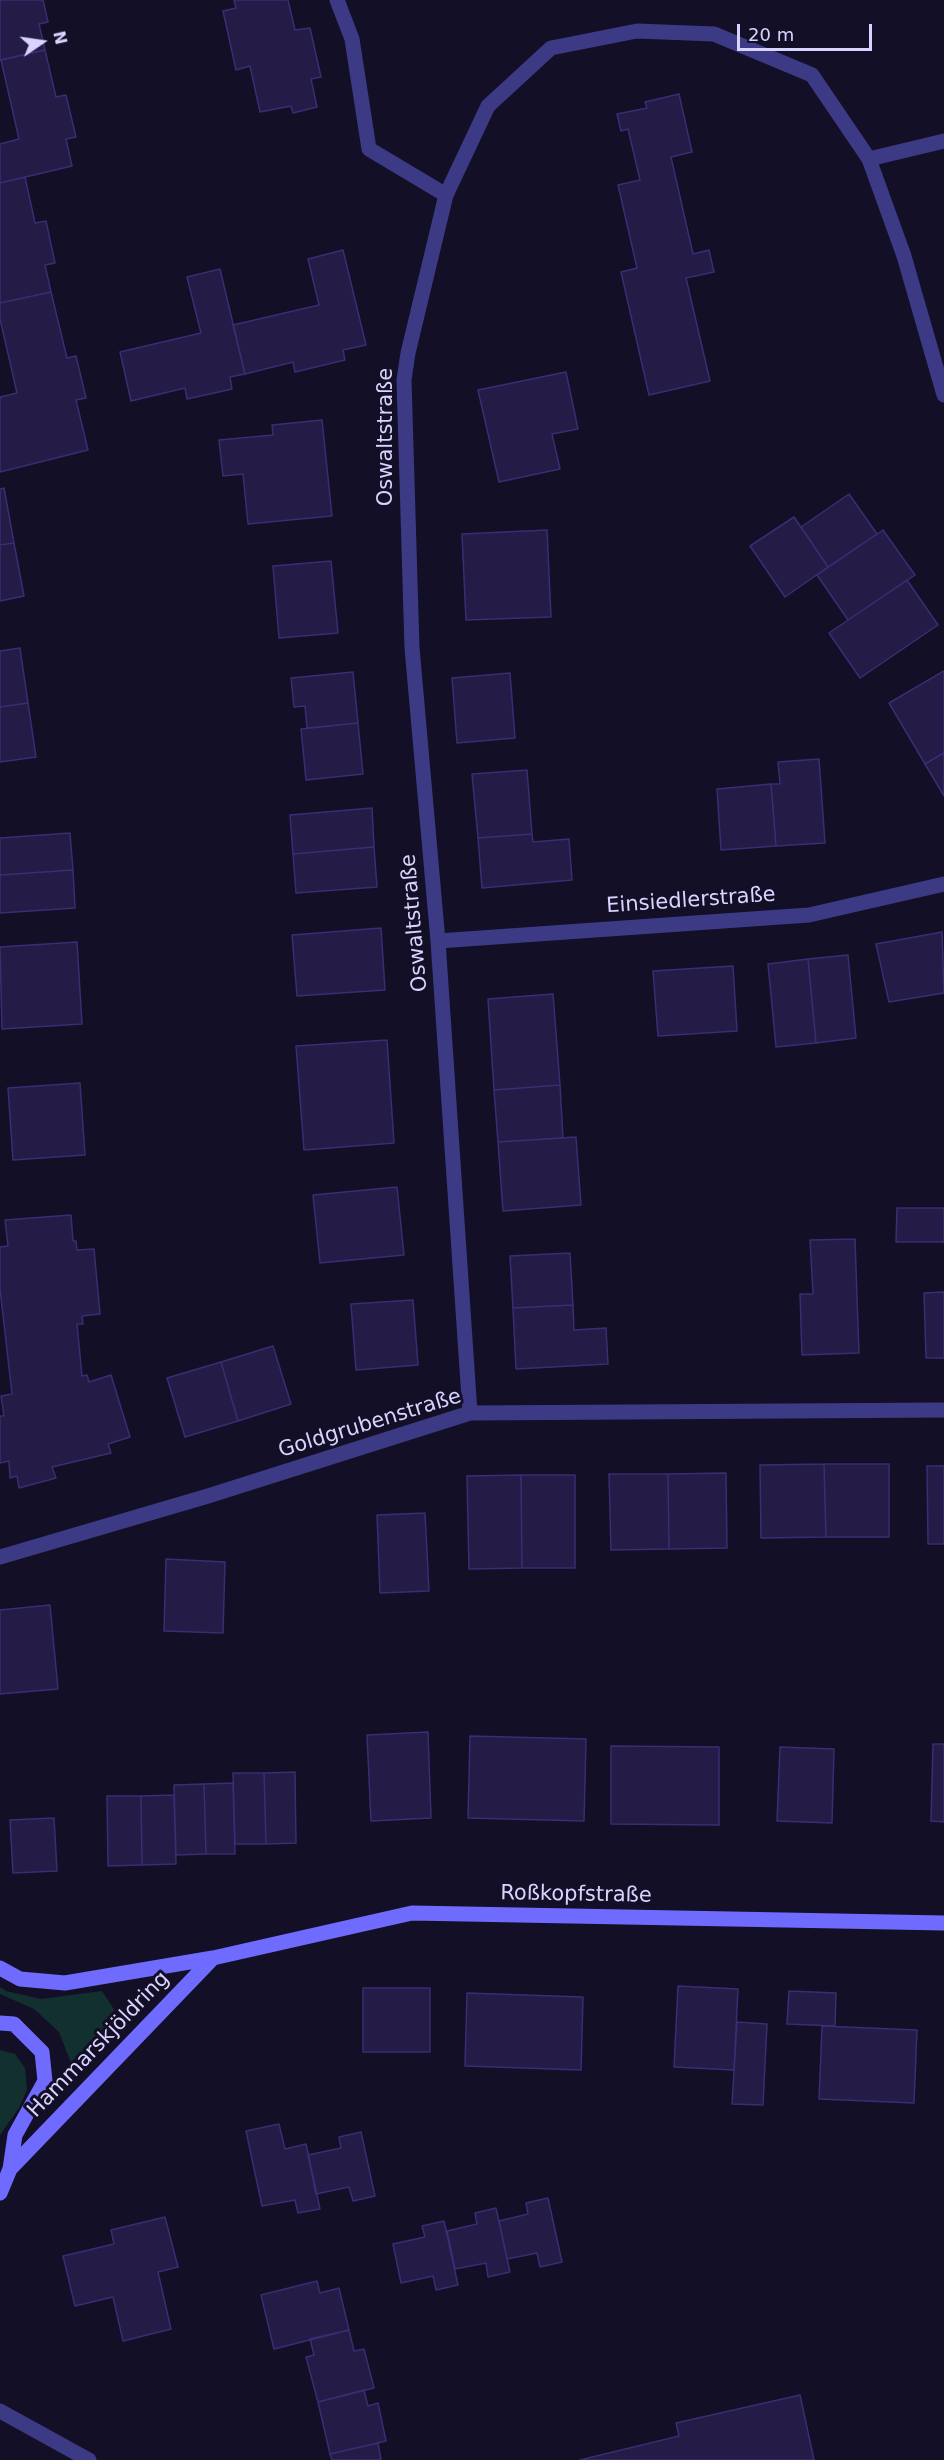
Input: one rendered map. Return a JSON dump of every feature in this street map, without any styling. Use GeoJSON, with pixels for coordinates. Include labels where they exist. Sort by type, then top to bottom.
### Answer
{"type":"FeatureCollection","features":[{"type":"Feature","properties":{"kind":"main road","name":"Roßkopfstraße"},"geometry":{"type":"LineString","coordinates":[[0,1968],[20,1980],[64,1983],[213,1958],[412,1913],[944,1923]]}},
{"type":"Feature","properties":{"kind":"main road","name":"Hammarskjöldring"},"geometry":{"type":"LineString","coordinates":[[0,2193],[10,2169],[213,1958]]}},
{"type":"Feature","properties":{"kind":"main road"},"geometry":{"type":"LineString","coordinates":[[0,2023],[14,2024],[42,2052],[45,2081],[15,2134],[10,2169]]}},
{"type":"Feature","properties":{"kind":"street"},"geometry":{"type":"LineString","coordinates":[[338,0],[352,39],[369,149],[446,195]]}},
{"type":"Feature","properties":{"kind":"street","name":"Oswaltstraße"},"geometry":{"type":"LineString","coordinates":[[470,1413],[438,941],[412,648],[404,380],[408,353],[446,195],[488,106],[551,48],[637,31],[714,34],[812,75],[869,159],[904,256],[944,395]]}},
{"type":"Feature","properties":{"kind":"street"},"geometry":{"type":"LineString","coordinates":[[869,159],[944,141]]}},
{"type":"Feature","properties":{"kind":"street","name":"Einsiedlerstraße"},"geometry":{"type":"LineString","coordinates":[[438,941],[809,915],[944,884]]}},
{"type":"Feature","properties":{"kind":"street","name":"Goldgrubenstraße"},"geometry":{"type":"LineString","coordinates":[[0,1557],[208,1496],[470,1413],[944,1410]]}},
{"type":"Feature","properties":{"kind":"street"},"geometry":{"type":"LineString","coordinates":[[0,2411],[89,2460]]}},
{"type":"Feature","properties":{"kind":"green space"},"geometry":{"type":"Polygon","coordinates":[[[0,1987],[6,1991],[41,1999],[102,1991],[117,2014],[71,2063],[59,2032],[34,2009],[0,1994],[0,1987]]]}},
{"type":"Feature","properties":{"kind":"green space"},"geometry":{"type":"Polygon","coordinates":[[[0,2050],[15,2054],[25,2068],[27,2090],[19,2108],[0,2135],[0,2050]]]}},
{"type":"Feature","properties":{"kind":"building"},"geometry":{"type":"Polygon","coordinates":[[[0,0],[43,0],[48,22],[39,24],[45,50],[0,60],[0,0]]]}},
{"type":"Feature","properties":{"kind":"building"},"geometry":{"type":"Polygon","coordinates":[[[234,0],[288,0],[295,30],[310,28],[321,77],[311,79],[317,107],[293,113],[291,106],[260,112],[250,66],[236,70],[223,11],[236,8],[234,0]]]}},
{"type":"Feature","properties":{"kind":"building"},"geometry":{"type":"Polygon","coordinates":[[[45,50],[56,97],[66,95],[76,137],[66,139],[72,166],[0,183],[0,144],[19,139],[1,60],[45,50]]]}},
{"type":"Feature","properties":{"kind":"building"},"geometry":{"type":"Polygon","coordinates":[[[679,94],[692,152],[671,157],[693,254],[709,250],[714,272],[686,278],[710,381],[649,395],[621,272],[637,268],[618,185],[640,180],[628,129],[621,131],[617,114],[647,108],[645,102],[679,94]]]}},
{"type":"Feature","properties":{"kind":"building"},"geometry":{"type":"Polygon","coordinates":[[[25,177],[35,223],[46,221],[55,263],[45,265],[51,292],[0,303],[0,183],[25,177]]]}},
{"type":"Feature","properties":{"kind":"building"},"geometry":{"type":"Polygon","coordinates":[[[343,250],[366,345],[343,350],[345,360],[295,372],[293,362],[245,374],[233,325],[319,305],[308,259],[343,250]]]}},
{"type":"Feature","properties":{"kind":"building"},"geometry":{"type":"Polygon","coordinates":[[[220,269],[245,374],[230,377],[232,389],[187,399],[185,388],[131,401],[120,352],[201,333],[187,277],[220,269]]]}},
{"type":"Feature","properties":{"kind":"building"},"geometry":{"type":"Polygon","coordinates":[[[51,292],[67,358],[76,356],[86,398],[76,400],[88,450],[0,472],[0,397],[17,393],[0,319],[0,303],[51,292]]]}},
{"type":"Feature","properties":{"kind":"building"},"geometry":{"type":"Polygon","coordinates":[[[566,372],[578,429],[552,434],[560,469],[499,482],[478,390],[566,372]]]}},
{"type":"Feature","properties":{"kind":"building"},"geometry":{"type":"Polygon","coordinates":[[[322,420],[332,516],[248,524],[243,474],[223,476],[219,440],[273,435],[272,425],[322,420]]]}},
{"type":"Feature","properties":{"kind":"building"},"geometry":{"type":"Polygon","coordinates":[[[4,488],[14,543],[0,545],[0,489],[4,488]]]}},
{"type":"Feature","properties":{"kind":"building"},"geometry":{"type":"Polygon","coordinates":[[[849,494],[877,534],[828,567],[801,527],[849,494]]]}},
{"type":"Feature","properties":{"kind":"building"},"geometry":{"type":"Polygon","coordinates":[[[794,517],[828,567],[785,597],[750,546],[794,517]]]}},
{"type":"Feature","properties":{"kind":"building"},"geometry":{"type":"Polygon","coordinates":[[[547,530],[551,617],[466,620],[462,534],[547,530]]]}},
{"type":"Feature","properties":{"kind":"building"},"geometry":{"type":"Polygon","coordinates":[[[883,530],[915,575],[848,620],[817,575],[883,530]]]}},
{"type":"Feature","properties":{"kind":"building"},"geometry":{"type":"Polygon","coordinates":[[[14,543],[24,596],[0,601],[0,545],[14,543]]]}},
{"type":"Feature","properties":{"kind":"building"},"geometry":{"type":"Polygon","coordinates":[[[331,561],[338,633],[279,638],[273,566],[331,561]]]}},
{"type":"Feature","properties":{"kind":"building"},"geometry":{"type":"Polygon","coordinates":[[[907,580],[938,625],[860,678],[829,633],[907,580]]]}},
{"type":"Feature","properties":{"kind":"building"},"geometry":{"type":"Polygon","coordinates":[[[20,648],[28,703],[0,707],[0,651],[20,648]]]}},
{"type":"Feature","properties":{"kind":"building"},"geometry":{"type":"Polygon","coordinates":[[[944,671],[944,753],[925,764],[889,703],[944,671]]]}},
{"type":"Feature","properties":{"kind":"building"},"geometry":{"type":"Polygon","coordinates":[[[353,672],[358,723],[307,728],[305,706],[294,707],[291,678],[353,672]]]}},
{"type":"Feature","properties":{"kind":"building"},"geometry":{"type":"Polygon","coordinates":[[[510,673],[515,738],[457,743],[452,678],[510,673]]]}},
{"type":"Feature","properties":{"kind":"building"},"geometry":{"type":"Polygon","coordinates":[[[28,703],[36,757],[0,762],[0,707],[28,703]]]}},
{"type":"Feature","properties":{"kind":"building"},"geometry":{"type":"Polygon","coordinates":[[[358,723],[363,774],[306,780],[301,729],[358,723]]]}},
{"type":"Feature","properties":{"kind":"building"},"geometry":{"type":"Polygon","coordinates":[[[944,753],[944,796],[925,764],[944,753]]]}},
{"type":"Feature","properties":{"kind":"building"},"geometry":{"type":"Polygon","coordinates":[[[819,759],[825,843],[776,846],[771,784],[780,784],[778,762],[819,759]]]}},
{"type":"Feature","properties":{"kind":"building"},"geometry":{"type":"Polygon","coordinates":[[[527,770],[532,834],[478,838],[472,774],[527,770]]]}},
{"type":"Feature","properties":{"kind":"building"},"geometry":{"type":"Polygon","coordinates":[[[771,784],[776,846],[721,850],[717,789],[771,784]]]}},
{"type":"Feature","properties":{"kind":"building"},"geometry":{"type":"Polygon","coordinates":[[[372,808],[374,847],[293,854],[290,815],[372,808]]]}},
{"type":"Feature","properties":{"kind":"building"},"geometry":{"type":"Polygon","coordinates":[[[70,833],[73,870],[0,875],[0,838],[70,833]]]}},
{"type":"Feature","properties":{"kind":"building"},"geometry":{"type":"Polygon","coordinates":[[[532,834],[533,842],[569,839],[572,880],[482,888],[478,838],[532,834]]]}},
{"type":"Feature","properties":{"kind":"building"},"geometry":{"type":"Polygon","coordinates":[[[374,847],[377,887],[296,893],[293,854],[374,847]]]}},
{"type":"Feature","properties":{"kind":"building"},"geometry":{"type":"Polygon","coordinates":[[[73,870],[75,908],[0,913],[0,875],[73,870]]]}},
{"type":"Feature","properties":{"kind":"building"},"geometry":{"type":"Polygon","coordinates":[[[381,928],[385,990],[297,996],[292,935],[381,928]]]}},
{"type":"Feature","properties":{"kind":"building"},"geometry":{"type":"Polygon","coordinates":[[[942,932],[944,993],[889,1002],[876,944],[942,932]]]}},
{"type":"Feature","properties":{"kind":"building"},"geometry":{"type":"Polygon","coordinates":[[[77,942],[82,1024],[2,1029],[0,947],[77,942]]]}},
{"type":"Feature","properties":{"kind":"building"},"geometry":{"type":"Polygon","coordinates":[[[848,955],[856,1038],[816,1043],[808,959],[848,955]]]}},
{"type":"Feature","properties":{"kind":"building"},"geometry":{"type":"Polygon","coordinates":[[[808,959],[816,1043],[776,1047],[768,964],[808,959]]]}},
{"type":"Feature","properties":{"kind":"building"},"geometry":{"type":"Polygon","coordinates":[[[733,966],[737,1031],[658,1036],[653,971],[733,966]]]}},
{"type":"Feature","properties":{"kind":"building"},"geometry":{"type":"Polygon","coordinates":[[[553,994],[560,1085],[494,1090],[488,999],[553,994]]]}},
{"type":"Feature","properties":{"kind":"building"},"geometry":{"type":"Polygon","coordinates":[[[387,1040],[394,1143],[304,1150],[296,1046],[387,1040]]]}},
{"type":"Feature","properties":{"kind":"building"},"geometry":{"type":"Polygon","coordinates":[[[80,1083],[85,1155],[13,1160],[8,1088],[80,1083]]]}},
{"type":"Feature","properties":{"kind":"building"},"geometry":{"type":"Polygon","coordinates":[[[560,1085],[563,1138],[498,1142],[494,1090],[560,1085]]]}},
{"type":"Feature","properties":{"kind":"building"},"geometry":{"type":"Polygon","coordinates":[[[576,1137],[581,1205],[503,1211],[498,1142],[576,1137]]]}},
{"type":"Feature","properties":{"kind":"building"},"geometry":{"type":"Polygon","coordinates":[[[397,1187],[404,1255],[320,1263],[313,1195],[397,1187]]]}},
{"type":"Feature","properties":{"kind":"building"},"geometry":{"type":"Polygon","coordinates":[[[897,1208],[944,1208],[944,1242],[896,1242],[897,1208]]]}},
{"type":"Feature","properties":{"kind":"building"},"geometry":{"type":"Polygon","coordinates":[[[71,1215],[73,1241],[76,1241],[77,1250],[94,1249],[100,1314],[82,1316],[83,1324],[77,1324],[82,1376],[87,1375],[89,1382],[111,1375],[130,1437],[108,1444],[111,1453],[52,1467],[56,1478],[19,1488],[17,1476],[10,1478],[9,1461],[0,1463],[0,1416],[4,1416],[1,1396],[12,1394],[0,1289],[0,1247],[8,1246],[5,1220],[71,1215]]]}},
{"type":"Feature","properties":{"kind":"building"},"geometry":{"type":"Polygon","coordinates":[[[855,1239],[859,1353],[802,1355],[800,1294],[813,1294],[810,1240],[855,1239]]]}},
{"type":"Feature","properties":{"kind":"building"},"geometry":{"type":"Polygon","coordinates":[[[570,1253],[573,1305],[513,1308],[510,1256],[570,1253]]]}},
{"type":"Feature","properties":{"kind":"building"},"geometry":{"type":"Polygon","coordinates":[[[944,1292],[944,1358],[926,1358],[924,1293],[944,1292]]]}},
{"type":"Feature","properties":{"kind":"building"},"geometry":{"type":"Polygon","coordinates":[[[413,1300],[418,1365],[356,1370],[351,1304],[413,1300]]]}},
{"type":"Feature","properties":{"kind":"building"},"geometry":{"type":"Polygon","coordinates":[[[573,1305],[574,1330],[606,1328],[608,1364],[516,1369],[513,1308],[573,1305]]]}},
{"type":"Feature","properties":{"kind":"building"},"geometry":{"type":"Polygon","coordinates":[[[273,1346],[291,1404],[238,1421],[221,1362],[273,1346]]]}},
{"type":"Feature","properties":{"kind":"building"},"geometry":{"type":"Polygon","coordinates":[[[221,1362],[238,1421],[185,1437],[167,1378],[221,1362]]]}},
{"type":"Feature","properties":{"kind":"building"},"geometry":{"type":"Polygon","coordinates":[[[824,1464],[826,1537],[761,1538],[760,1465],[824,1464]]]}},
{"type":"Feature","properties":{"kind":"building"},"geometry":{"type":"Polygon","coordinates":[[[824,1464],[889,1464],[889,1537],[826,1537],[824,1464]]]}},
{"type":"Feature","properties":{"kind":"building"},"geometry":{"type":"Polygon","coordinates":[[[927,1466],[944,1466],[944,1544],[928,1544],[927,1466]]]}},
{"type":"Feature","properties":{"kind":"building"},"geometry":{"type":"Polygon","coordinates":[[[726,1473],[727,1548],[669,1549],[668,1474],[726,1473]]]}},
{"type":"Feature","properties":{"kind":"building"},"geometry":{"type":"Polygon","coordinates":[[[609,1474],[668,1474],[669,1549],[611,1550],[609,1474]]]}},
{"type":"Feature","properties":{"kind":"building"},"geometry":{"type":"Polygon","coordinates":[[[521,1475],[522,1568],[469,1569],[467,1476],[521,1475]]]}},
{"type":"Feature","properties":{"kind":"building"},"geometry":{"type":"Polygon","coordinates":[[[521,1475],[575,1475],[575,1568],[522,1568],[521,1475]]]}},
{"type":"Feature","properties":{"kind":"building"},"geometry":{"type":"Polygon","coordinates":[[[425,1513],[429,1591],[380,1593],[377,1515],[425,1513]]]}},
{"type":"Feature","properties":{"kind":"building"},"geometry":{"type":"Polygon","coordinates":[[[166,1559],[225,1562],[223,1633],[164,1631],[166,1559]]]}},
{"type":"Feature","properties":{"kind":"building"},"geometry":{"type":"Polygon","coordinates":[[[50,1605],[58,1689],[0,1694],[0,1610],[50,1605]]]}},
{"type":"Feature","properties":{"kind":"building"},"geometry":{"type":"Polygon","coordinates":[[[428,1732],[431,1818],[371,1821],[367,1735],[428,1732]]]}},
{"type":"Feature","properties":{"kind":"building"},"geometry":{"type":"Polygon","coordinates":[[[470,1736],[586,1739],[584,1821],[468,1818],[470,1736]]]}},
{"type":"Feature","properties":{"kind":"building"},"geometry":{"type":"Polygon","coordinates":[[[933,1744],[944,1744],[944,1822],[931,1821],[933,1744]]]}},
{"type":"Feature","properties":{"kind":"building"},"geometry":{"type":"Polygon","coordinates":[[[611,1746],[719,1747],[719,1825],[611,1824],[611,1746]]]}},
{"type":"Feature","properties":{"kind":"building"},"geometry":{"type":"Polygon","coordinates":[[[780,1747],[834,1749],[832,1823],[777,1821],[780,1747]]]}},
{"type":"Feature","properties":{"kind":"building"},"geometry":{"type":"Polygon","coordinates":[[[295,1772],[296,1843],[266,1844],[264,1773],[295,1772]]]}},
{"type":"Feature","properties":{"kind":"building"},"geometry":{"type":"Polygon","coordinates":[[[233,1773],[264,1773],[266,1844],[235,1844],[233,1773]]]}},
{"type":"Feature","properties":{"kind":"building"},"geometry":{"type":"Polygon","coordinates":[[[233,1783],[235,1854],[206,1854],[204,1784],[233,1783]]]}},
{"type":"Feature","properties":{"kind":"building"},"geometry":{"type":"Polygon","coordinates":[[[204,1784],[206,1854],[176,1855],[174,1785],[204,1784]]]}},
{"type":"Feature","properties":{"kind":"building"},"geometry":{"type":"Polygon","coordinates":[[[174,1795],[176,1864],[142,1865],[141,1796],[174,1795]]]}},
{"type":"Feature","properties":{"kind":"building"},"geometry":{"type":"Polygon","coordinates":[[[107,1796],[141,1796],[142,1865],[108,1866],[107,1796]]]}},
{"type":"Feature","properties":{"kind":"building"},"geometry":{"type":"Polygon","coordinates":[[[54,1818],[57,1871],[13,1873],[10,1820],[54,1818]]]}},
{"type":"Feature","properties":{"kind":"building"},"geometry":{"type":"Polygon","coordinates":[[[678,1986],[738,1989],[734,2070],[674,2067],[678,1986]]]}},
{"type":"Feature","properties":{"kind":"building"},"geometry":{"type":"Polygon","coordinates":[[[363,1988],[430,1988],[430,2052],[363,2052],[363,1988]]]}},
{"type":"Feature","properties":{"kind":"building"},"geometry":{"type":"Polygon","coordinates":[[[789,1991],[836,1993],[835,2026],[787,2024],[789,1991]]]}},
{"type":"Feature","properties":{"kind":"building"},"geometry":{"type":"Polygon","coordinates":[[[467,1993],[583,1997],[581,2070],[465,2066],[467,1993]]]}},
{"type":"Feature","properties":{"kind":"building"},"geometry":{"type":"Polygon","coordinates":[[[737,2022],[767,2024],[763,2105],[732,2104],[737,2022]]]}},
{"type":"Feature","properties":{"kind":"building"},"geometry":{"type":"Polygon","coordinates":[[[822,2026],[917,2030],[914,2103],[819,2099],[822,2026]]]}},
{"type":"Feature","properties":{"kind":"building"},"geometry":{"type":"Polygon","coordinates":[[[279,2124],[285,2149],[306,2144],[320,2209],[298,2213],[295,2200],[262,2206],[246,2131],[279,2124]]]}},
{"type":"Feature","properties":{"kind":"building"},"geometry":{"type":"Polygon","coordinates":[[[361,2132],[375,2196],[353,2201],[349,2187],[316,2194],[308,2155],[341,2148],[339,2137],[361,2132]]]}},
{"type":"Feature","properties":{"kind":"building"},"geometry":{"type":"Polygon","coordinates":[[[548,2198],[562,2262],[540,2267],[537,2253],[507,2259],[499,2221],[528,2214],[526,2203],[548,2198]]]}},
{"type":"Feature","properties":{"kind":"building"},"geometry":{"type":"Polygon","coordinates":[[[496,2208],[510,2272],[488,2277],[486,2263],[455,2269],[447,2231],[477,2224],[475,2213],[496,2208]]]}},
{"type":"Feature","properties":{"kind":"building"},"geometry":{"type":"Polygon","coordinates":[[[165,2217],[178,2267],[158,2272],[171,2329],[123,2341],[113,2297],[75,2306],[63,2256],[114,2244],[111,2230],[165,2217]]]}},
{"type":"Feature","properties":{"kind":"building"},"geometry":{"type":"Polygon","coordinates":[[[444,2221],[458,2285],[436,2290],[433,2276],[401,2283],[393,2244],[425,2237],[422,2226],[444,2221]]]}},
{"type":"Feature","properties":{"kind":"building"},"geometry":{"type":"Polygon","coordinates":[[[317,2281],[320,2293],[339,2288],[349,2330],[274,2349],[261,2295],[317,2281]]]}},
{"type":"Feature","properties":{"kind":"building"},"geometry":{"type":"Polygon","coordinates":[[[349,2330],[354,2351],[364,2349],[374,2388],[318,2402],[306,2357],[314,2355],[310,2339],[349,2330]]]}},
{"type":"Feature","properties":{"kind":"building"},"geometry":{"type":"Polygon","coordinates":[[[364,2390],[368,2406],[378,2403],[386,2441],[330,2454],[318,2402],[364,2390]]]}},
{"type":"Feature","properties":{"kind":"building"},"geometry":{"type":"Polygon","coordinates":[[[800,2395],[814,2460],[580,2460],[679,2436],[676,2423],[800,2395]]]}},
{"type":"Feature","properties":{"kind":"building"},"geometry":{"type":"Polygon","coordinates":[[[378,2443],[381,2460],[332,2460],[330,2454],[378,2443]]]}}]}
